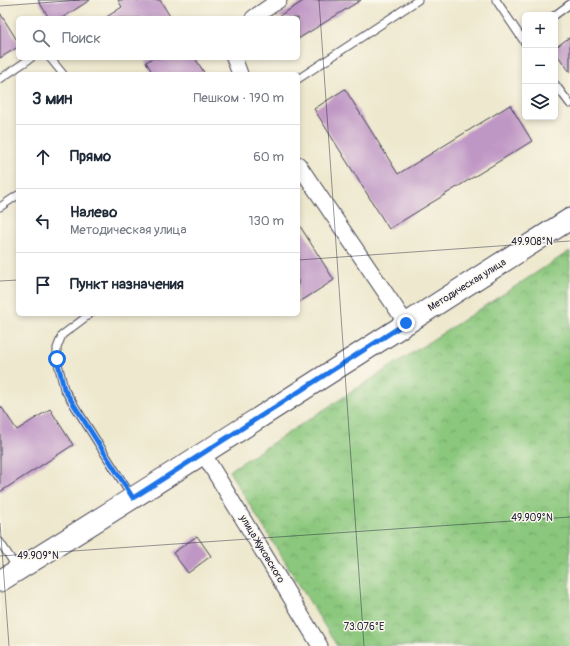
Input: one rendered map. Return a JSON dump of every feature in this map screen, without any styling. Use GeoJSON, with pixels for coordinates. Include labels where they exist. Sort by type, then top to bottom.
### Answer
{"type":"FeatureCollection","features":[{"type":"Feature","properties":{"kind":"main road","name":"Методическая улица"},"geometry":{"type":"LineString","coordinates":[[0,581],[133,498],[570,219]]}},
{"type":"Feature","properties":{"kind":"street"},"geometry":{"type":"LineString","coordinates":[[256,16],[279,0]]}},
{"type":"Feature","properties":{"kind":"street"},"geometry":{"type":"LineString","coordinates":[[235,60],[239,72]]}},
{"type":"Feature","properties":{"kind":"street"},"geometry":{"type":"LineString","coordinates":[[300,167],[406,323]]}},
{"type":"Feature","properties":{"kind":"street","name":"улица Жуковского"},"geometry":{"type":"LineString","coordinates":[[203,453],[314,644]]}},
{"type":"Feature","properties":{"kind":"lane"},"geometry":{"type":"LineString","coordinates":[[300,78],[418,0]]}},
{"type":"Feature","properties":{"kind":"lane"},"geometry":{"type":"LineString","coordinates":[[496,0],[522,36]]}},
{"type":"Feature","properties":{"kind":"lane"},"geometry":{"type":"LineString","coordinates":[[558,13],[570,4]]}},
{"type":"Feature","properties":{"kind":"lane"},"geometry":{"type":"LineString","coordinates":[[0,79],[28,60]]}},
{"type":"Feature","properties":{"kind":"lane"},"geometry":{"type":"LineString","coordinates":[[52,60],[61,72]]}},
{"type":"Feature","properties":{"kind":"lane"},"geometry":{"type":"LineString","coordinates":[[558,88],[570,104]]}},
{"type":"Feature","properties":{"kind":"lane"},"geometry":{"type":"LineString","coordinates":[[0,207],[16,196]]}},
{"type":"Feature","properties":{"kind":"lane"},"geometry":{"type":"LineString","coordinates":[[87,316],[62,335],[57,348],[57,359],[64,389],[133,498]]}},
{"type":"Feature","properties":{"kind":"lane"},"geometry":{"type":"LineString","coordinates":[[0,542],[18,570]]}},
{"type":"Feature","properties":{"kind":"green space"},"geometry":{"type":"Polygon","coordinates":[[[570,251],[570,646],[337,646],[229,471],[570,251]]]}},
{"type":"Feature","properties":{"kind":"building"},"geometry":{"type":"Polygon","coordinates":[[[38,0],[90,0],[65,16],[48,16],[38,0]]]}},
{"type":"Feature","properties":{"kind":"building"},"geometry":{"type":"Polygon","coordinates":[[[118,0],[160,0],[170,16],[108,16],[122,7],[118,0]]]}},
{"type":"Feature","properties":{"kind":"building"},"geometry":{"type":"Polygon","coordinates":[[[305,0],[361,0],[300,38],[300,16],[279,16],[305,0]]]}},
{"type":"Feature","properties":{"kind":"building"},"geometry":{"type":"Polygon","coordinates":[[[0,13],[16,39],[16,48],[0,58],[0,13]]]}},
{"type":"Feature","properties":{"kind":"building"},"geometry":{"type":"Polygon","coordinates":[[[570,37],[570,72],[558,56],[558,46],[570,37]]]}},
{"type":"Feature","properties":{"kind":"building"},"geometry":{"type":"Polygon","coordinates":[[[150,60],[196,60],[204,72],[152,72],[146,62],[150,60]]]}},
{"type":"Feature","properties":{"kind":"building"},"geometry":{"type":"Polygon","coordinates":[[[345,89],[398,174],[510,105],[532,141],[389,229],[314,109],[345,89]]]}},
{"type":"Feature","properties":{"kind":"building"},"geometry":{"type":"Polygon","coordinates":[[[300,226],[334,280],[300,302],[300,226]]]}},
{"type":"Feature","properties":{"kind":"building"},"geometry":{"type":"Polygon","coordinates":[[[0,405],[17,430],[50,409],[73,445],[0,492],[0,405]]]}},
{"type":"Feature","properties":{"kind":"building"},"geometry":{"type":"Polygon","coordinates":[[[197,536],[211,556],[188,573],[173,553],[197,536]]]}},
{"type":"Feature","properties":{"kind":"route"},"geometry":{"type":"LineString","coordinates":[[57,359],[64,389],[133,498],[406,323]]}}]}
